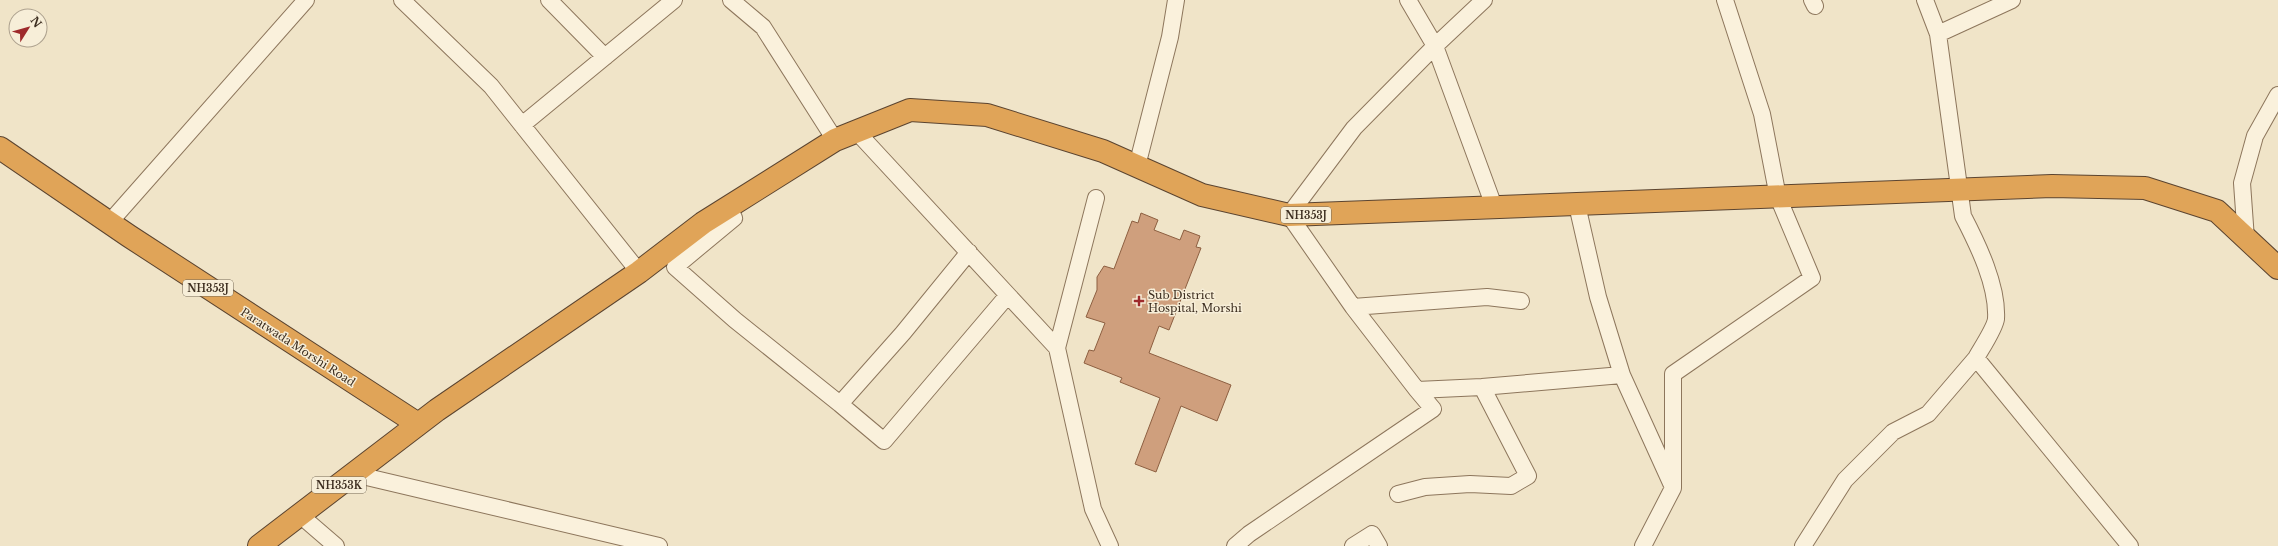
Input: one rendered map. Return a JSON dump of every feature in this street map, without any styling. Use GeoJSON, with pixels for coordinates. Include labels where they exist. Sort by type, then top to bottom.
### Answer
{"type":"FeatureCollection","features":[{"type":"Feature","properties":{"kind":"highway","name":"NH353J"},"geometry":{"type":"LineString","coordinates":[[418,424],[639,272],[703,223],[835,140],[910,110],[987,115],[1103,151],[1202,194],[1289,215],[2052,186],[2145,188],[2217,211],[2278,268]]}},
{"type":"Feature","properties":{"kind":"highway","name":"Paratwada Morshi Road"},"geometry":{"type":"LineString","coordinates":[[0,148],[369,394],[418,424]]}},
{"type":"Feature","properties":{"kind":"highway","name":"NH353K"},"geometry":{"type":"LineString","coordinates":[[260,546],[418,424]]}},
{"type":"Feature","properties":{"kind":"street"},"geometry":{"type":"LineString","coordinates":[[109,222],[306,0]]}},
{"type":"Feature","properties":{"kind":"street"},"geometry":{"type":"LineString","coordinates":[[402,0],[491,86],[639,272]]}},
{"type":"Feature","properties":{"kind":"street"},"geometry":{"type":"LineString","coordinates":[[549,0],[605,57]]}},
{"type":"Feature","properties":{"kind":"street"},"geometry":{"type":"LineString","coordinates":[[522,125],[674,0]]}},
{"type":"Feature","properties":{"kind":"street"},"geometry":{"type":"LineString","coordinates":[[732,0],[763,27],[835,140]]}},
{"type":"Feature","properties":{"kind":"street"},"geometry":{"type":"LineString","coordinates":[[1137,166],[1170,37],[1176,0]]}},
{"type":"Feature","properties":{"kind":"street"},"geometry":{"type":"LineString","coordinates":[[1408,0],[1435,46],[1495,208]]}},
{"type":"Feature","properties":{"kind":"street"},"geometry":{"type":"LineString","coordinates":[[1235,546],[1249,534],[1433,409],[1353,307],[1289,215],[1354,128],[1435,46],[1484,0]]}},
{"type":"Feature","properties":{"kind":"street"},"geometry":{"type":"LineString","coordinates":[[1643,546],[1673,488],[1673,374],[1812,278],[1778,197],[1762,114],[1726,0]]}},
{"type":"Feature","properties":{"kind":"street"},"geometry":{"type":"LineString","coordinates":[[1803,546],[1846,480],[1893,432],[1928,414],[1976,358],[1996,320],[1992,286],[1976,243],[1963,216],[1938,34],[1925,0]]}},
{"type":"Feature","properties":{"kind":"street"},"geometry":{"type":"LineString","coordinates":[[1938,34],[2012,0]]}},
{"type":"Feature","properties":{"kind":"street"},"geometry":{"type":"LineString","coordinates":[[2246,238],[2242,183],[2255,136],[2278,95]]}},
{"type":"Feature","properties":{"kind":"street"},"geometry":{"type":"LineString","coordinates":[[857,132],[1057,348]]}},
{"type":"Feature","properties":{"kind":"street"},"geometry":{"type":"LineString","coordinates":[[1096,198],[1057,348],[1093,509],[1110,546]]}},
{"type":"Feature","properties":{"kind":"street"},"geometry":{"type":"LineString","coordinates":[[1577,205],[1598,297],[1622,374],[1673,488]]}},
{"type":"Feature","properties":{"kind":"street"},"geometry":{"type":"LineString","coordinates":[[729,207],[734,218],[675,268],[735,320],[884,441],[1008,294]]}},
{"type":"Feature","properties":{"kind":"street"},"geometry":{"type":"LineString","coordinates":[[840,404],[903,333],[969,252]]}},
{"type":"Feature","properties":{"kind":"street"},"geometry":{"type":"LineString","coordinates":[[1353,307],[1487,297],[1521,301]]}},
{"type":"Feature","properties":{"kind":"street"},"geometry":{"type":"LineString","coordinates":[[1976,358],[2130,546]]}},
{"type":"Feature","properties":{"kind":"street"},"geometry":{"type":"LineString","coordinates":[[1417,390],[1482,387],[1622,374]]}},
{"type":"Feature","properties":{"kind":"street"},"geometry":{"type":"LineString","coordinates":[[1398,494],[1425,487],[1470,484],[1511,486],[1528,476],[1482,387]]}},
{"type":"Feature","properties":{"kind":"street"},"geometry":{"type":"LineString","coordinates":[[354,474],[659,546]]}},
{"type":"Feature","properties":{"kind":"street"},"geometry":{"type":"LineString","coordinates":[[300,515],[336,546]]}},
{"type":"Feature","properties":{"kind":"street"},"geometry":{"type":"LineString","coordinates":[[1353,546],[1372,534],[1379,546]]}},
{"type":"Feature","properties":{"kind":"building"},"geometry":{"type":"Polygon","coordinates":[[[1141,213],[1158,220],[1154,230],[1180,240],[1184,230],[1200,236],[1196,247],[1201,248],[1169,330],[1159,326],[1149,353],[1231,385],[1217,421],[1181,406],[1156,472],[1135,464],[1160,398],[1120,382],[1122,378],[1084,363],[1089,350],[1094,351],[1105,323],[1086,317],[1097,290],[1097,277],[1104,266],[1114,269],[1132,221],[1138,223],[1141,213]]]}},
{"type":"Feature","properties":{"kind":"place","name":"Sub District Hospital, Morshi"},"geometry":{"type":"Point","coordinates":[1139,301]}}]}
